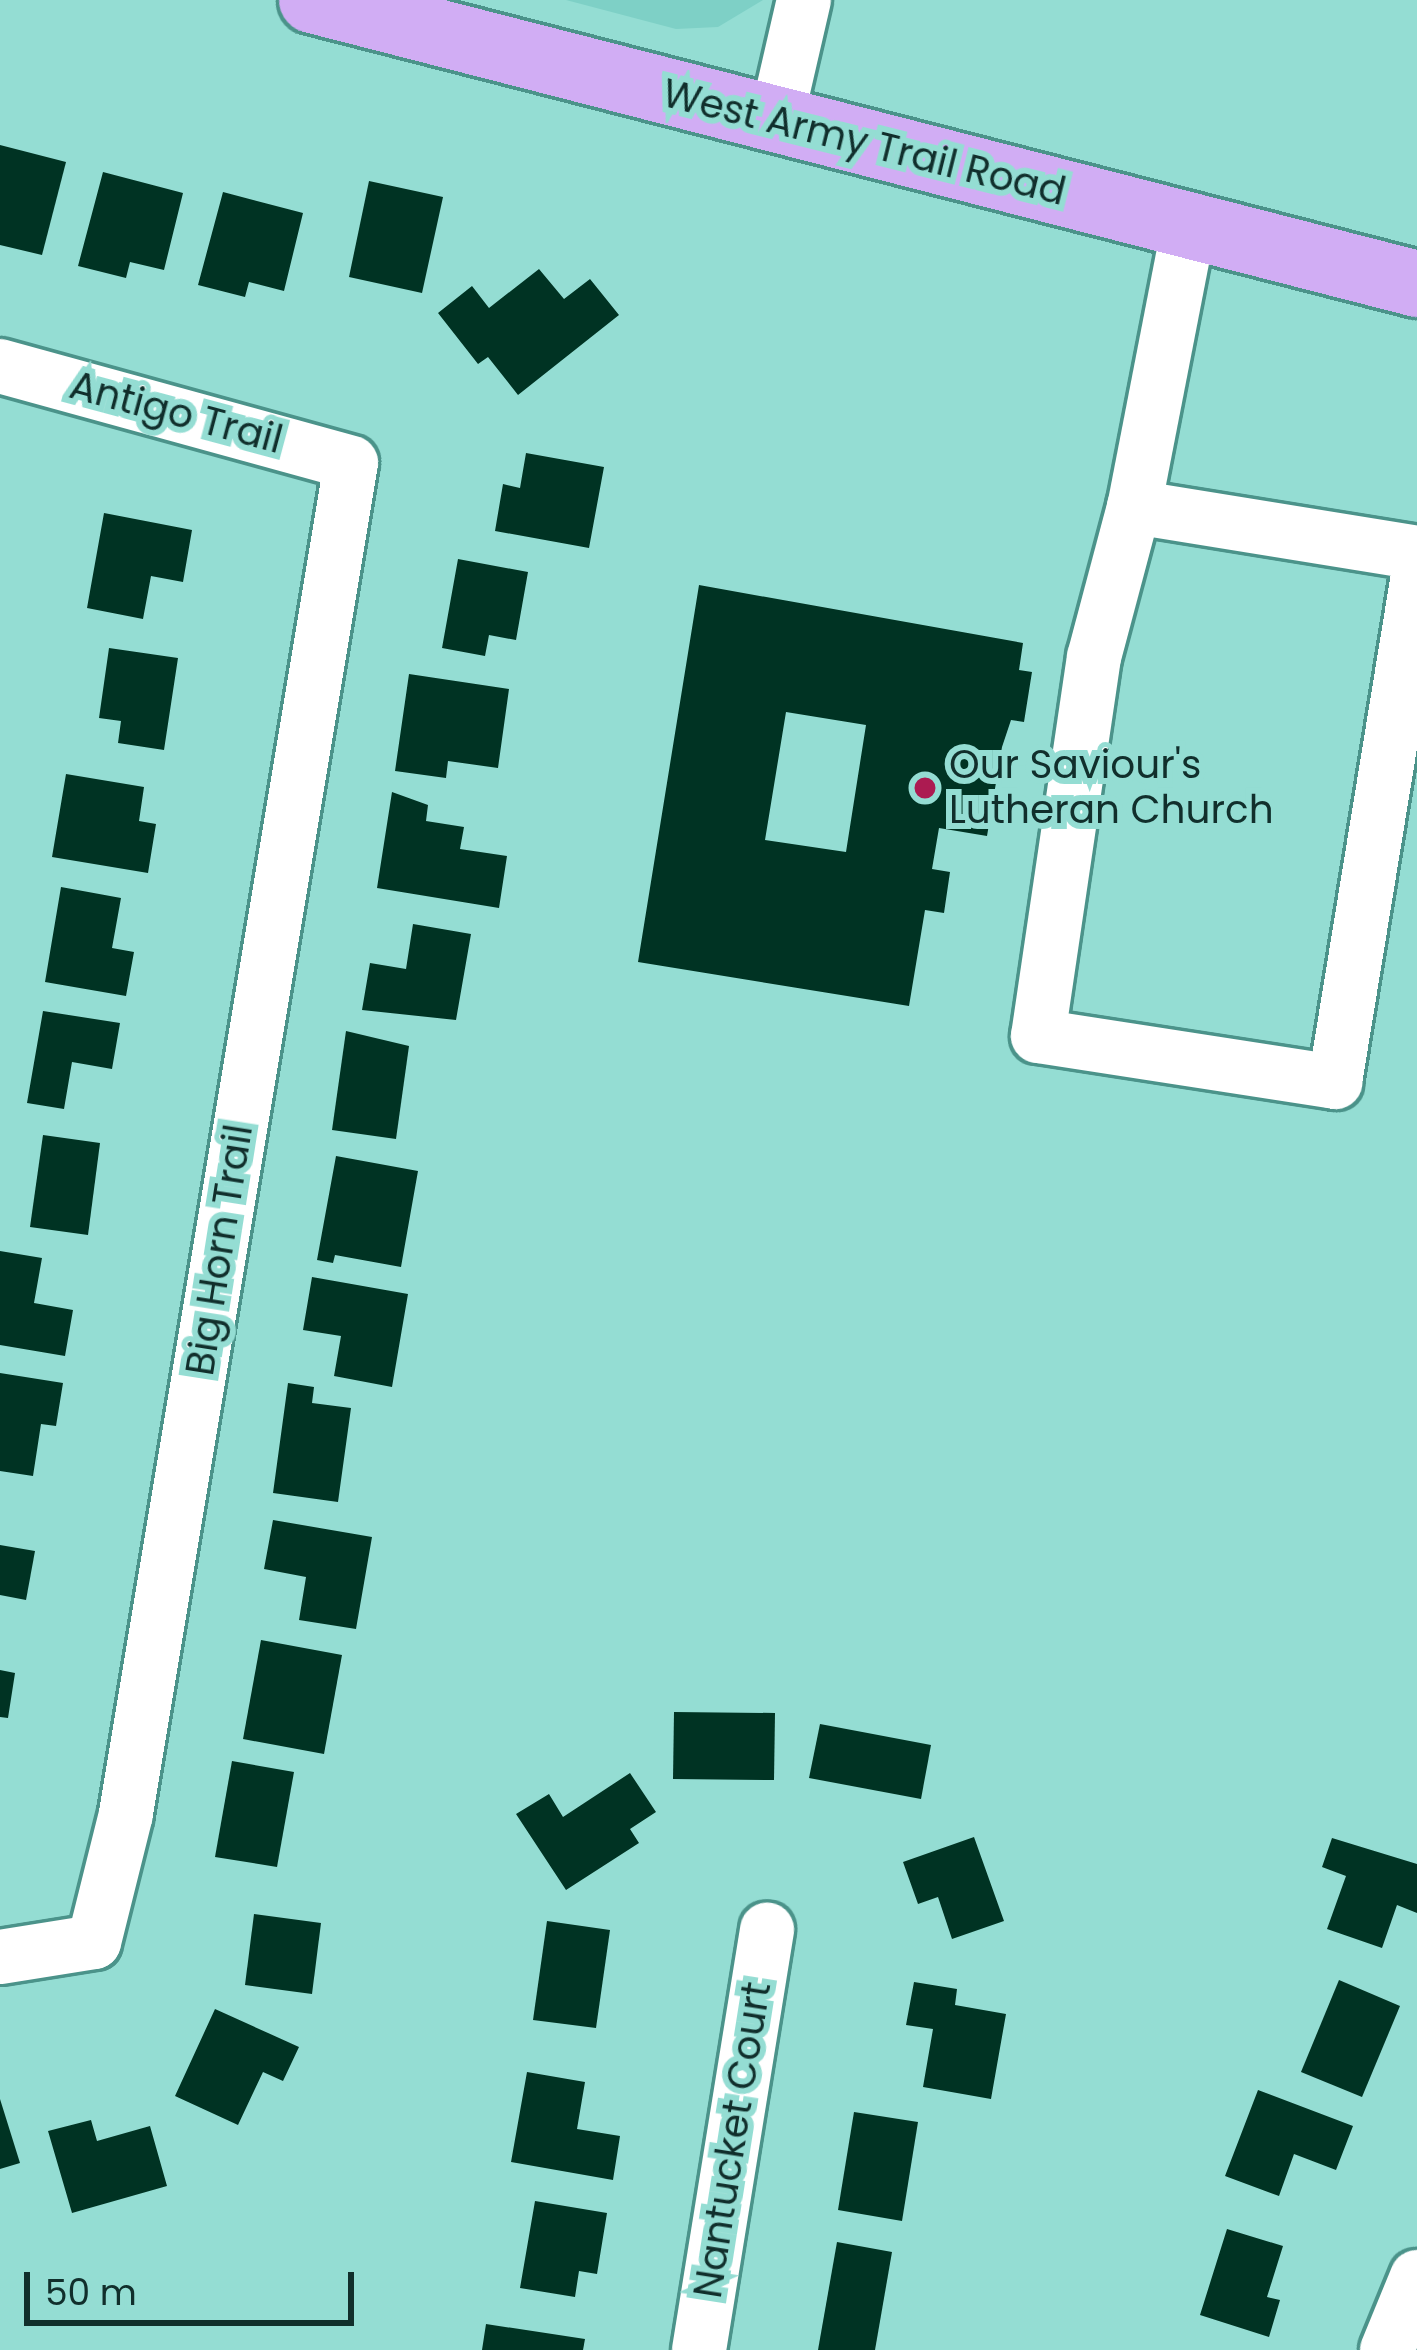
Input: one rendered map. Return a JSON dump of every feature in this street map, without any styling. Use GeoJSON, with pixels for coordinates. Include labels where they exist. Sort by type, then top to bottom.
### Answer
{"type":"FeatureCollection","features":[{"type":"Feature","properties":{"kind":"main road","name":"West Army Trail Road"},"geometry":{"type":"LineString","coordinates":[[312,0],[1417,284]]}},
{"type":"Feature","properties":{"kind":"street"},"geometry":{"type":"LineString","coordinates":[[776,121],[804,0]]}},
{"type":"Feature","properties":{"kind":"street"},"geometry":{"type":"LineString","coordinates":[[1189,225],[1134,507],[1094,657],[1038,1036],[1335,1082],[1407,718],[1417,581]]}},
{"type":"Feature","properties":{"kind":"street","name":"Antigo Trail"},"geometry":{"type":"LineString","coordinates":[[0,366],[351,463]]}},
{"type":"Feature","properties":{"kind":"street","name":"Big Horn Trail"},"geometry":{"type":"LineString","coordinates":[[0,1957],[94,1942],[126,1814],[351,463]]}},
{"type":"Feature","properties":{"kind":"street"},"geometry":{"type":"LineString","coordinates":[[1134,507],[1417,553]]}},
{"type":"Feature","properties":{"kind":"street","name":"Nantucket Court"},"geometry":{"type":"LineString","coordinates":[[698,2350],[767,1929]]}},
{"type":"Feature","properties":{"kind":"street"},"geometry":{"type":"LineString","coordinates":[[1387,2350],[1417,2277]]}},
{"type":"Feature","properties":{"kind":"shaded area"},"geometry":{"type":"Polygon","coordinates":[[[566,0],[763,0],[718,27],[676,29],[566,0]]]}},
{"type":"Feature","properties":{"kind":"building"},"geometry":{"type":"Polygon","coordinates":[[[0,145],[66,162],[42,255],[0,245],[0,145]]]}},
{"type":"Feature","properties":{"kind":"building"},"geometry":{"type":"Polygon","coordinates":[[[103,172],[183,193],[164,270],[130,262],[126,278],[78,266],[103,172]]]}},
{"type":"Feature","properties":{"kind":"building"},"geometry":{"type":"Polygon","coordinates":[[[369,181],[443,197],[422,293],[349,277],[369,181]]]}},
{"type":"Feature","properties":{"kind":"building"},"geometry":{"type":"Polygon","coordinates":[[[223,192],[303,213],[284,291],[249,282],[245,297],[198,285],[223,192]]]}},
{"type":"Feature","properties":{"kind":"building"},"geometry":{"type":"Polygon","coordinates":[[[539,269],[564,299],[590,279],[619,315],[518,395],[488,357],[478,364],[438,313],[472,286],[489,308],[539,269]]]}},
{"type":"Feature","properties":{"kind":"building"},"geometry":{"type":"Polygon","coordinates":[[[526,453],[604,467],[589,548],[495,531],[503,484],[520,488],[526,453]]]}},
{"type":"Feature","properties":{"kind":"building"},"geometry":{"type":"Polygon","coordinates":[[[104,513],[192,530],[183,582],[151,576],[143,619],[87,608],[104,513]]]}},
{"type":"Feature","properties":{"kind":"building"},"geometry":{"type":"Polygon","coordinates":[[[458,559],[528,572],[516,640],[489,635],[485,656],[442,648],[458,559]]]}},
{"type":"Feature","properties":{"kind":"building","name":"Our Saviour's Lutheran Church"},"geometry":{"type":"Polygon","coordinates":[[[699,585],[1023,643],[1019,670],[1032,672],[1024,722],[1011,720],[1002,747],[987,836],[939,828],[932,869],[950,872],[944,913],[925,910],[909,1006],[638,962],[699,585]],[[786,712],[765,840],[846,852],[866,725],[786,712]]]}},
{"type":"Feature","properties":{"kind":"building"},"geometry":{"type":"Polygon","coordinates":[[[109,648],[178,658],[164,750],[118,743],[121,721],[99,718],[109,648]]]}},
{"type":"Feature","properties":{"kind":"building"},"geometry":{"type":"Polygon","coordinates":[[[409,674],[509,689],[498,768],[448,761],[446,778],[395,771],[409,674]]]}},
{"type":"Feature","properties":{"kind":"building"},"geometry":{"type":"Polygon","coordinates":[[[66,774],[144,787],[139,821],[156,824],[148,873],[52,857],[66,774]]]}},
{"type":"Feature","properties":{"kind":"building"},"geometry":{"type":"Polygon","coordinates":[[[392,792],[428,805],[426,821],[464,827],[460,849],[507,856],[499,908],[377,888],[392,792]]]}},
{"type":"Feature","properties":{"kind":"building"},"geometry":{"type":"Polygon","coordinates":[[[61,887],[121,898],[112,948],[134,952],[126,996],[45,982],[61,887]]]}},
{"type":"Feature","properties":{"kind":"building"},"geometry":{"type":"Polygon","coordinates":[[[413,924],[471,934],[456,1020],[362,1010],[370,963],[406,969],[413,924]]]}},
{"type":"Feature","properties":{"kind":"building"},"geometry":{"type":"Polygon","coordinates":[[[43,1011],[120,1023],[112,1069],[72,1062],[64,1109],[27,1103],[43,1011]]]}},
{"type":"Feature","properties":{"kind":"building"},"geometry":{"type":"Polygon","coordinates":[[[346,1031],[409,1046],[396,1139],[332,1130],[346,1031]]]}},
{"type":"Feature","properties":{"kind":"building"},"geometry":{"type":"Polygon","coordinates":[[[43,1135],[100,1143],[88,1235],[30,1227],[43,1135]]]}},
{"type":"Feature","properties":{"kind":"building"},"geometry":{"type":"Polygon","coordinates":[[[336,1156],[418,1171],[401,1267],[335,1255],[333,1263],[317,1260],[336,1156]]]}},
{"type":"Feature","properties":{"kind":"building"},"geometry":{"type":"Polygon","coordinates":[[[0,1251],[42,1258],[34,1303],[73,1310],[65,1356],[0,1345],[0,1251]]]}},
{"type":"Feature","properties":{"kind":"building"},"geometry":{"type":"Polygon","coordinates":[[[312,1277],[408,1294],[392,1387],[334,1376],[341,1336],[303,1330],[312,1277]]]}},
{"type":"Feature","properties":{"kind":"building"},"geometry":{"type":"Polygon","coordinates":[[[0,1373],[63,1383],[56,1426],[41,1424],[33,1476],[0,1471],[0,1373]]]}},
{"type":"Feature","properties":{"kind":"building"},"geometry":{"type":"Polygon","coordinates":[[[288,1383],[314,1387],[312,1403],[351,1408],[338,1502],[273,1493],[288,1383]]]}},
{"type":"Feature","properties":{"kind":"building"},"geometry":{"type":"Polygon","coordinates":[[[273,1520],[372,1537],[356,1629],[299,1620],[306,1577],[264,1569],[273,1520]]]}},
{"type":"Feature","properties":{"kind":"building"},"geometry":{"type":"Polygon","coordinates":[[[0,1545],[35,1551],[26,1600],[0,1595],[0,1545]]]}},
{"type":"Feature","properties":{"kind":"building"},"geometry":{"type":"Polygon","coordinates":[[[261,1640],[342,1655],[324,1754],[243,1739],[261,1640]]]}},
{"type":"Feature","properties":{"kind":"building"},"geometry":{"type":"Polygon","coordinates":[[[0,1670],[15,1673],[8,1718],[0,1717],[0,1670]]]}},
{"type":"Feature","properties":{"kind":"building"},"geometry":{"type":"Polygon","coordinates":[[[674,1712],[775,1713],[774,1780],[673,1779],[674,1712]]]}},
{"type":"Feature","properties":{"kind":"building"},"geometry":{"type":"Polygon","coordinates":[[[820,1724],[931,1745],[921,1799],[809,1778],[820,1724]]]}},
{"type":"Feature","properties":{"kind":"building"},"geometry":{"type":"Polygon","coordinates":[[[232,1761],[294,1772],[277,1867],[215,1857],[232,1761]]]}},
{"type":"Feature","properties":{"kind":"building"},"geometry":{"type":"Polygon","coordinates":[[[630,1773],[656,1812],[630,1829],[639,1843],[566,1890],[516,1814],[549,1794],[563,1817],[630,1773]]]}},
{"type":"Feature","properties":{"kind":"building"},"geometry":{"type":"Polygon","coordinates":[[[974,1837],[1004,1921],[952,1939],[938,1897],[918,1904],[903,1862],[974,1837]]]}},
{"type":"Feature","properties":{"kind":"building"},"geometry":{"type":"Polygon","coordinates":[[[1332,1838],[1417,1864],[1417,1913],[1397,1905],[1382,1948],[1327,1929],[1346,1876],[1322,1867],[1332,1838]]]}},
{"type":"Feature","properties":{"kind":"building"},"geometry":{"type":"Polygon","coordinates":[[[254,1914],[321,1923],[312,1994],[245,1985],[254,1914]]]}},
{"type":"Feature","properties":{"kind":"building"},"geometry":{"type":"Polygon","coordinates":[[[547,1921],[610,1930],[596,2028],[533,2020],[547,1921]]]}},
{"type":"Feature","properties":{"kind":"building"},"geometry":{"type":"Polygon","coordinates":[[[1339,1980],[1400,2006],[1362,2097],[1301,2072],[1339,1980]]]}},
{"type":"Feature","properties":{"kind":"building"},"geometry":{"type":"Polygon","coordinates":[[[914,1982],[957,1989],[955,2005],[1006,2014],[991,2099],[923,2087],[933,2029],[906,2025],[914,1982]]]}},
{"type":"Feature","properties":{"kind":"building"},"geometry":{"type":"Polygon","coordinates":[[[215,2009],[299,2047],[283,2081],[263,2072],[238,2125],[175,2096],[215,2009]]]}},
{"type":"Feature","properties":{"kind":"building"},"geometry":{"type":"Polygon","coordinates":[[[527,2072],[585,2082],[577,2129],[620,2136],[613,2180],[511,2162],[527,2072]]]}},
{"type":"Feature","properties":{"kind":"building"},"geometry":{"type":"Polygon","coordinates":[[[1258,2090],[1353,2126],[1336,2170],[1294,2154],[1279,2196],[1225,2176],[1258,2090]]]}},
{"type":"Feature","properties":{"kind":"building"},"geometry":{"type":"Polygon","coordinates":[[[0,2099],[20,2163],[0,2169],[0,2099]]]}},
{"type":"Feature","properties":{"kind":"building"},"geometry":{"type":"Polygon","coordinates":[[[854,2112],[918,2122],[902,2221],[838,2210],[854,2112]]]}},
{"type":"Feature","properties":{"kind":"building"},"geometry":{"type":"Polygon","coordinates":[[[91,2120],[97,2141],[150,2126],[167,2186],[72,2213],[48,2131],[91,2120]]]}},
{"type":"Feature","properties":{"kind":"building"},"geometry":{"type":"Polygon","coordinates":[[[535,2201],[607,2213],[597,2274],[579,2271],[575,2297],[520,2288],[535,2201]]]}},
{"type":"Feature","properties":{"kind":"building"},"geometry":{"type":"Polygon","coordinates":[[[1227,2229],[1283,2246],[1267,2297],[1280,2300],[1269,2337],[1200,2315],[1227,2229]]]}},
{"type":"Feature","properties":{"kind":"building"},"geometry":{"type":"Polygon","coordinates":[[[837,2242],[892,2252],[875,2350],[818,2350],[837,2242]]]}},
{"type":"Feature","properties":{"kind":"building"},"geometry":{"type":"Polygon","coordinates":[[[486,2324],[585,2339],[583,2350],[482,2350],[486,2324]]]}},
{"type":"Feature","properties":{"kind":"place","name":"Our Saviour's Lutheran Church"},"geometry":{"type":"Point","coordinates":[925,788]}}]}
